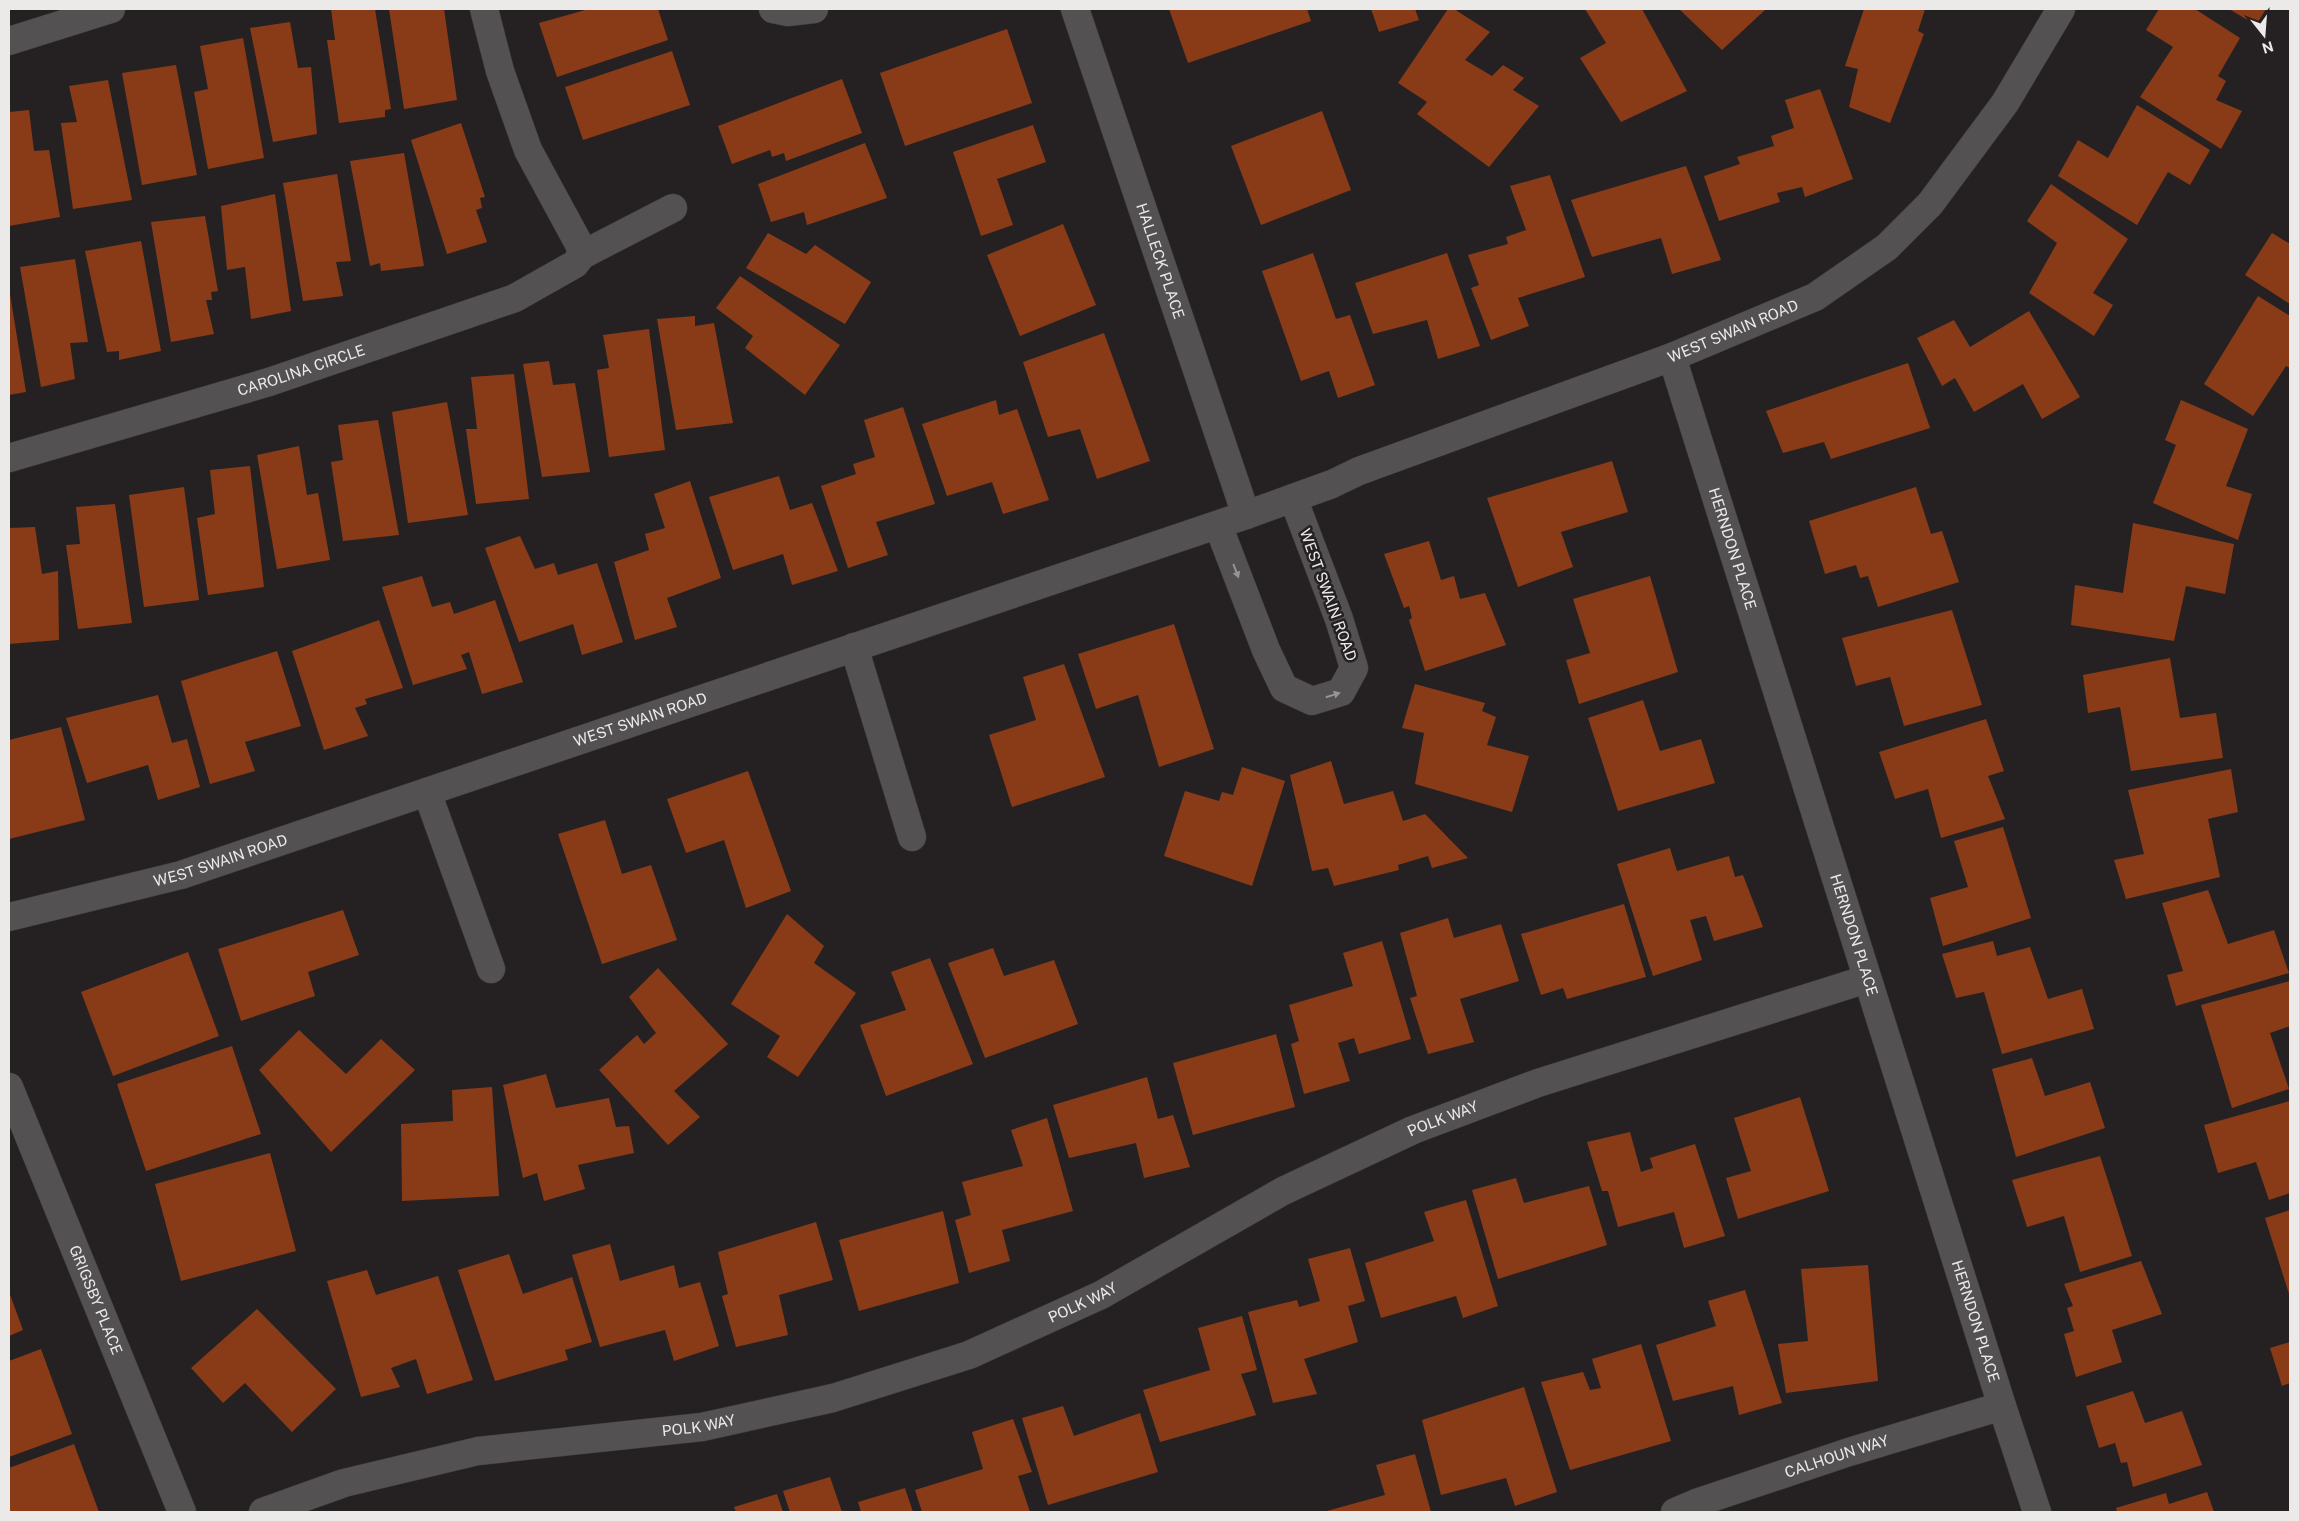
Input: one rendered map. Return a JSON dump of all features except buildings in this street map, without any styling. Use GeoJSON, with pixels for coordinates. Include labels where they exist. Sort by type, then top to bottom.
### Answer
{"type":"FeatureCollection","features":[{"type":"Feature","properties":{"kind":"street"},"geometry":{"type":"LineString","coordinates":[[9,41],[111,9]]}},
{"type":"Feature","properties":{"kind":"street"},"geometry":{"type":"LineString","coordinates":[[484,9],[500,71],[528,150],[579,244],[582,255]]}},
{"type":"Feature","properties":{"kind":"street"},"geometry":{"type":"LineString","coordinates":[[773,9],[788,12],[814,9]]}},
{"type":"Feature","properties":{"kind":"street","name":"HALLECK PLACE"},"geometry":{"type":"LineString","coordinates":[[1076,9],[1246,515]]}},
{"type":"Feature","properties":{"kind":"street","name":"WEST SWAIN ROAD"},"geometry":{"type":"LineString","coordinates":[[9,917],[180,875],[1218,525],[1332,484],[1359,471],[1672,357],[1815,297],[1887,247],[1930,204],[1999,111],[2061,9]]}},
{"type":"Feature","properties":{"kind":"street","name":"CAROLINA CIRCLE"},"geometry":{"type":"LineString","coordinates":[[9,458],[268,382],[515,298],[575,264],[582,255],[673,208]]}},
{"type":"Feature","properties":{"kind":"street","name":"HERNDON PLACE"},"geometry":{"type":"LineString","coordinates":[[1672,357],[2037,1512]]}},
{"type":"Feature","properties":{"kind":"street","name":"WEST SWAIN ROAD"},"geometry":{"type":"LineString","coordinates":[[1218,525],[1266,650],[1284,688],[1312,701],[1341,692],[1354,668],[1339,619],[1293,498]]}},
{"type":"Feature","properties":{"kind":"street"},"geometry":{"type":"LineString","coordinates":[[854,648],[912,837]]}},
{"type":"Feature","properties":{"kind":"street"},"geometry":{"type":"LineString","coordinates":[[427,792],[491,969]]}},
{"type":"Feature","properties":{"kind":"street","name":"POLK WAY"},"geometry":{"type":"LineString","coordinates":[[264,1512],[344,1483],[478,1451],[702,1427],[833,1398],[968,1355],[1102,1295],[1283,1191],[1413,1130],[1538,1083],[1867,979]]}},
{"type":"Feature","properties":{"kind":"street","name":"GRIGSBY PLACE"},"geometry":{"type":"LineString","coordinates":[[9,1087],[182,1512]]}},
{"type":"Feature","properties":{"kind":"street","name":"CALHOUN WAY"},"geometry":{"type":"LineString","coordinates":[[1675,1512],[1696,1503],[1849,1452],[2002,1406]]}}]}
